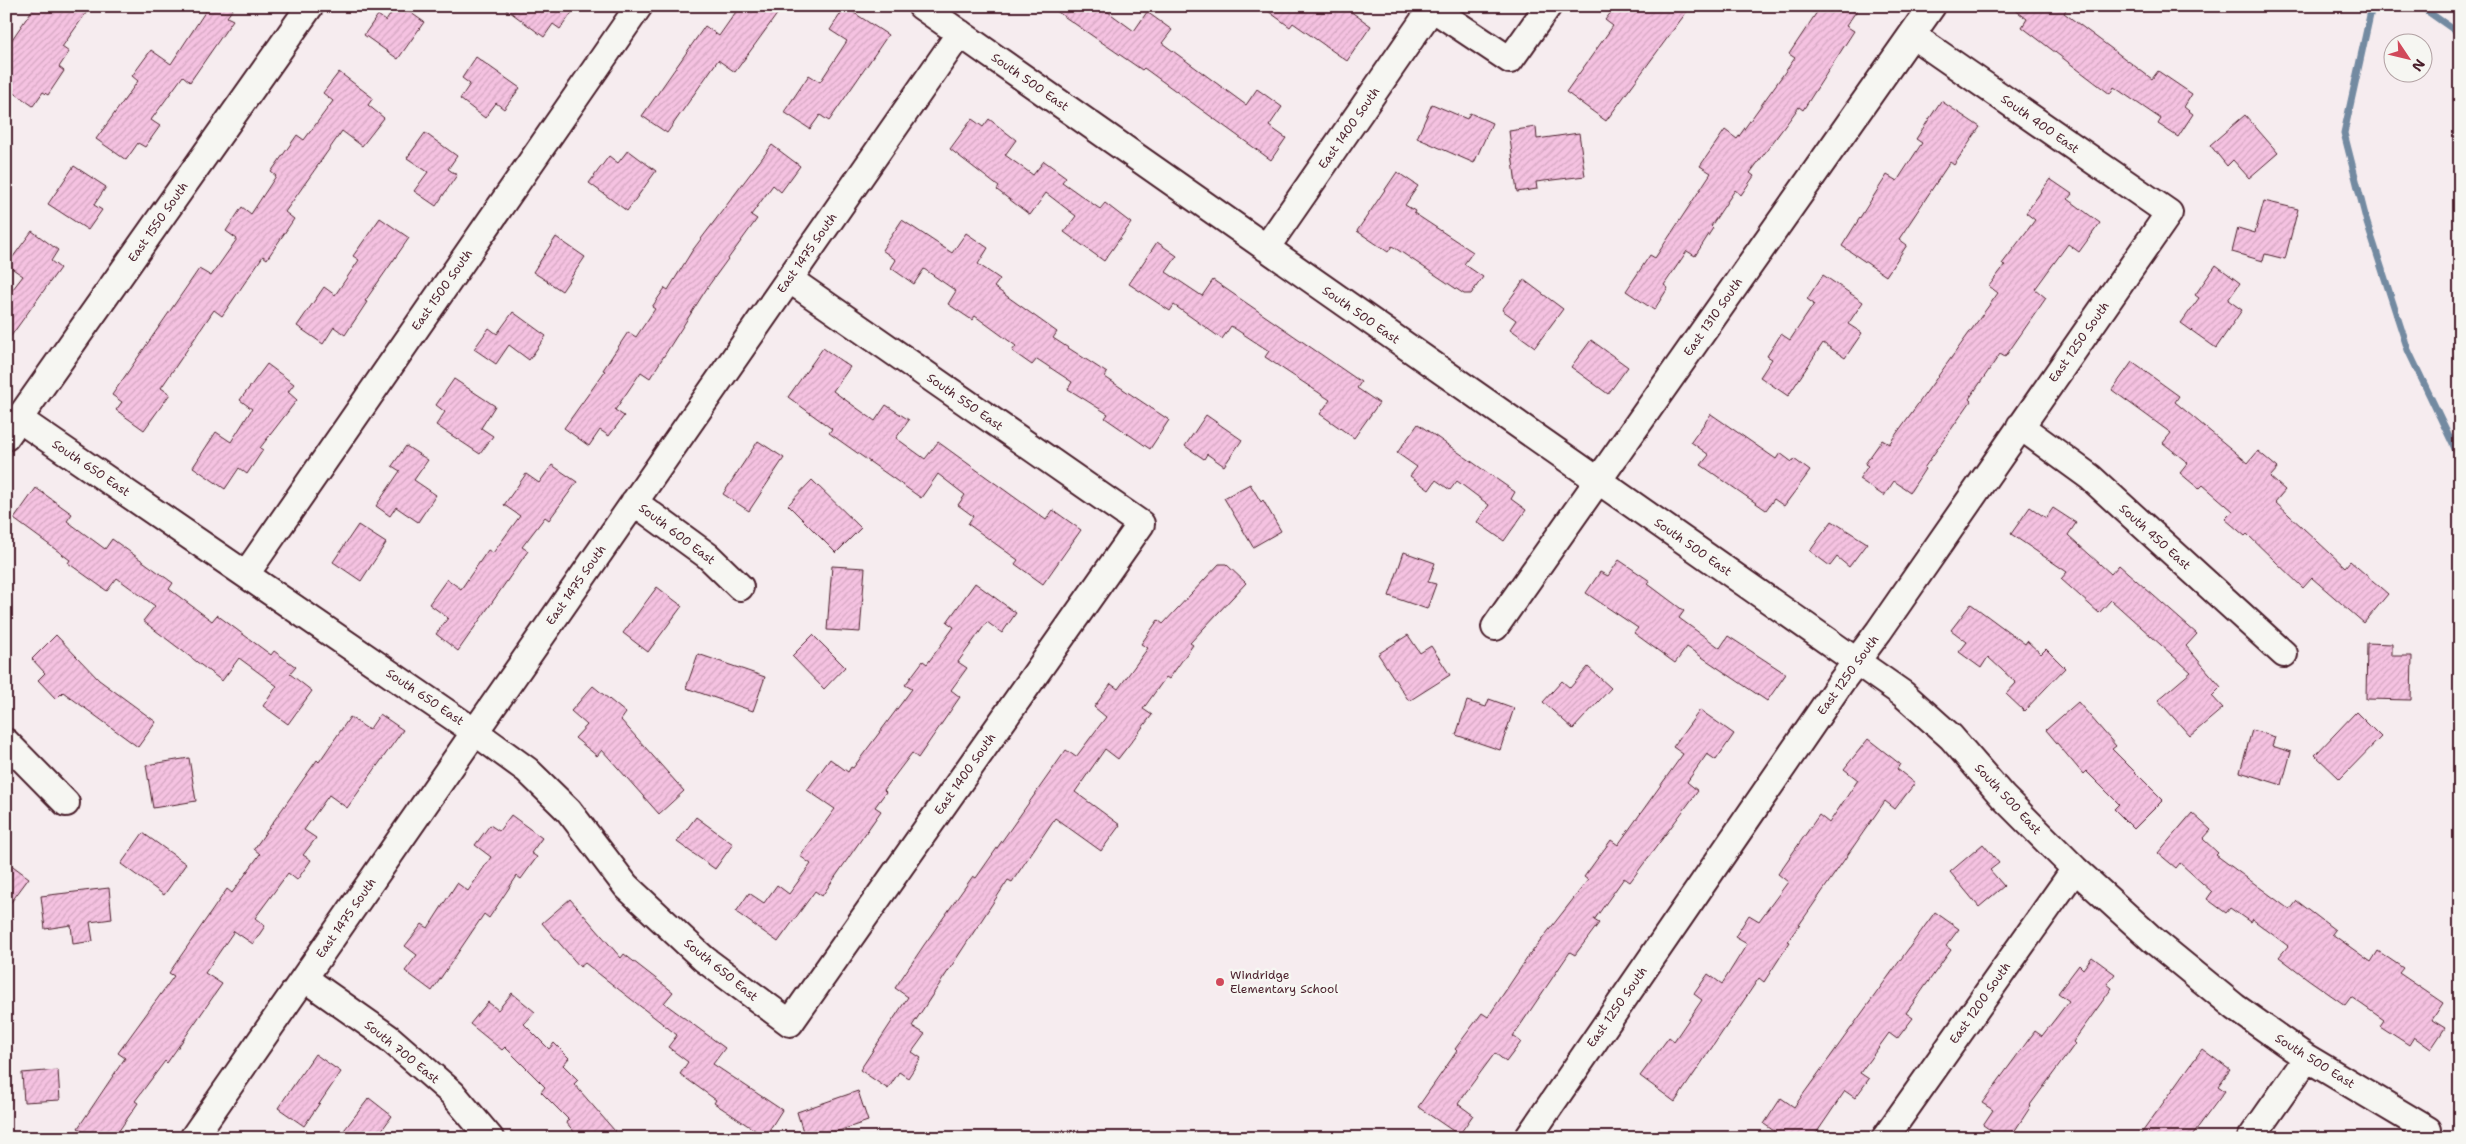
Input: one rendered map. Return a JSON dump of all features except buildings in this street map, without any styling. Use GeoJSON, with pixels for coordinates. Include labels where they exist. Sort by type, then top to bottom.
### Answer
{"type":"FeatureCollection","features":[{"type":"Feature","properties":{"kind":"street","name":"East 1550 South"},"geometry":{"type":"LineString","coordinates":[[13,428],[310,6]]}},
{"type":"Feature","properties":{"kind":"street","name":"East 1500 South"},"geometry":{"type":"LineString","coordinates":[[246,574],[639,6]]}},
{"type":"Feature","properties":{"kind":"street","name":"South 500 East"},"geometry":{"type":"LineString","coordinates":[[921,6],[1903,694],[1951,737],[2003,797],[2075,869],[2183,964],[2236,1007],[2307,1058],[2428,1130]]}},
{"type":"Feature","properties":{"kind":"street"},"geometry":{"type":"LineString","coordinates":[[1431,7],[1510,60],[1548,6]]}},
{"type":"Feature","properties":{"kind":"street","name":"East 1310 South"},"geometry":{"type":"LineString","coordinates":[[1495,627],[1932,6]]}},
{"type":"Feature","properties":{"kind":"street","name":"East 1400 South"},"geometry":{"type":"LineString","coordinates":[[1266,248],[1431,7]]}},
{"type":"Feature","properties":{"kind":"street","name":"East 1475 South"},"geometry":{"type":"LineString","coordinates":[[193,1138],[960,33]]}},
{"type":"Feature","properties":{"kind":"street","name":"South 400 East"},"geometry":{"type":"LineString","coordinates":[[1912,35],[2169,213]]}},
{"type":"Feature","properties":{"kind":"street","name":"East 1250 South"},"geometry":{"type":"LineString","coordinates":[[1528,1138],[2169,213]]}},
{"type":"Feature","properties":{"kind":"street","name":"South 550 East"},"geometry":{"type":"LineString","coordinates":[[789,279],[1141,524]]}},
{"type":"Feature","properties":{"kind":"street","name":"South 450 East"},"geometry":{"type":"LineString","coordinates":[[2020,426],[2090,477],[2284,654]]}},
{"type":"Feature","properties":{"kind":"street","name":"South 650 East"},"geometry":{"type":"LineString","coordinates":[[13,428],[246,574],[527,770],[569,811],[626,886],[704,959],[790,1023]]}},
{"type":"Feature","properties":{"kind":"street","name":"South 600 East"},"geometry":{"type":"LineString","coordinates":[[634,502],[708,556],[740,587]]}},
{"type":"Feature","properties":{"kind":"street","name":"East 1400 South"},"geometry":{"type":"LineString","coordinates":[[790,1023],[1141,524]]}},
{"type":"Feature","properties":{"kind":"street"},"geometry":{"type":"LineString","coordinates":[[6,742],[66,803]]}},
{"type":"Feature","properties":{"kind":"street","name":"East 1200 South"},"geometry":{"type":"LineString","coordinates":[[1886,1138],[2075,869]]}},
{"type":"Feature","properties":{"kind":"street","name":"South 700 East"},"geometry":{"type":"LineString","coordinates":[[304,978],[389,1038],[452,1094],[490,1138]]}},
{"type":"Feature","properties":{"kind":"street"},"geometry":{"type":"LineString","coordinates":[[2251,1138],[2307,1058]]}},
{"type":"Feature","properties":{"kind":"waterway"},"geometry":{"type":"LineString","coordinates":[[2372,6],[2344,133],[2367,223],[2408,350],[2460,459]]}},
{"type":"Feature","properties":{"kind":"waterway"},"geometry":{"type":"LineString","coordinates":[[2420,6],[2460,34]]}},
{"type":"Feature","properties":{"kind":"place","name":"Windridge Elementary School"},"geometry":{"type":"Point","coordinates":[1220,982]}}]}
